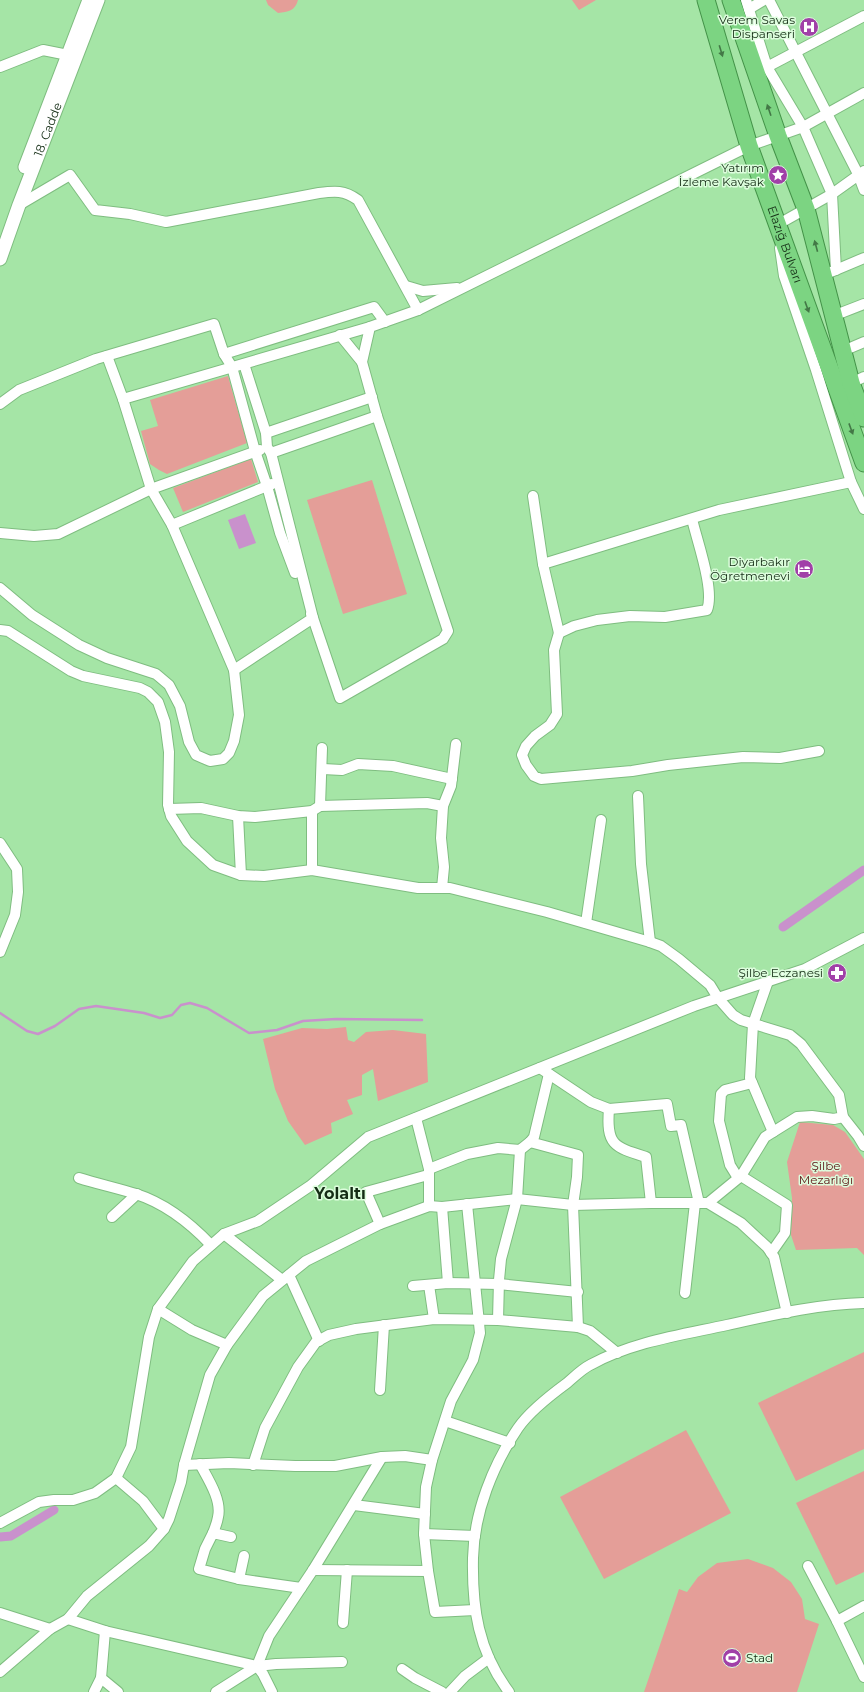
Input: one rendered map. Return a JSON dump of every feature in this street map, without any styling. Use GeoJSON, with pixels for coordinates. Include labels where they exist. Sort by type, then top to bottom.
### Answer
{"type":"FeatureCollection","features":[{"type":"Feature","properties":{"kind":"highway","name":"Elazığ Bulvarı"},"geometry":{"type":"LineString","coordinates":[[706,0],[749,146],[864,463]]}},
{"type":"Feature","properties":{"kind":"highway"},"geometry":{"type":"LineString","coordinates":[[731,0],[778,136],[830,272],[833,316],[843,351],[858,380],[864,418]]}},
{"type":"Feature","properties":{"kind":"street","name":"18. Cadde"},"geometry":{"type":"LineString","coordinates":[[0,237],[41,123],[89,0]]}},
{"type":"Feature","properties":{"kind":"street","name":"18. Cadde"},"geometry":{"type":"LineString","coordinates":[[0,259],[19,205],[98,0]]}},
{"type":"Feature","properties":{"kind":"street"},"geometry":{"type":"LineString","coordinates":[[764,0],[747,4],[767,67],[803,128],[832,194],[830,272],[864,258]]}},
{"type":"Feature","properties":{"kind":"street"},"geometry":{"type":"LineString","coordinates":[[769,0],[794,52],[827,114],[861,172],[864,190]]}},
{"type":"Feature","properties":{"kind":"street"},"geometry":{"type":"LineString","coordinates":[[767,67],[864,16]]}},
{"type":"Feature","properties":{"kind":"street"},"geometry":{"type":"LineString","coordinates":[[0,67],[43,50],[68,55]]}},
{"type":"Feature","properties":{"kind":"street"},"geometry":{"type":"LineString","coordinates":[[123,399],[370,327],[418,310],[749,146],[803,128],[864,93]]}},
{"type":"Feature","properties":{"kind":"street"},"geometry":{"type":"LineString","coordinates":[[861,172],[832,194],[777,226],[784,276],[816,370],[851,482],[864,509]]}},
{"type":"Feature","properties":{"kind":"street"},"geometry":{"type":"LineString","coordinates":[[19,205],[70,175],[95,210],[130,214],[166,222],[319,193],[337,191],[344,192],[358,200],[418,310]]}},
{"type":"Feature","properties":{"kind":"street"},"geometry":{"type":"LineString","coordinates":[[406,286],[423,291],[465,287]]}},
{"type":"Feature","properties":{"kind":"street"},"geometry":{"type":"LineString","coordinates":[[833,316],[864,304]]}},
{"type":"Feature","properties":{"kind":"street"},"geometry":{"type":"LineString","coordinates":[[224,354],[374,307],[385,322]]}},
{"type":"Feature","properties":{"kind":"street"},"geometry":{"type":"LineString","coordinates":[[0,404],[19,390],[108,356],[214,324],[224,354],[232,367],[255,451],[267,486],[280,533],[313,618],[340,698],[443,639],[448,631],[378,416],[362,362],[340,335]]}},
{"type":"Feature","properties":{"kind":"street"},"geometry":{"type":"LineString","coordinates":[[362,362],[370,327]]}},
{"type":"Feature","properties":{"kind":"street"},"geometry":{"type":"LineString","coordinates":[[264,341],[270,357]]}},
{"type":"Feature","properties":{"kind":"street"},"geometry":{"type":"LineString","coordinates":[[843,351],[864,342]]}},
{"type":"Feature","properties":{"kind":"street"},"geometry":{"type":"LineString","coordinates":[[0,588],[32,615],[79,645],[107,658],[156,674],[169,685],[180,706],[189,742],[196,755],[210,761],[223,759],[229,753],[234,741],[239,715],[234,670],[172,525],[151,489],[108,356]]}},
{"type":"Feature","properties":{"kind":"street"},"geometry":{"type":"LineString","coordinates":[[244,364],[266,433],[269,450],[313,618]]}},
{"type":"Feature","properties":{"kind":"street"},"geometry":{"type":"LineString","coordinates":[[266,433],[372,397]]}},
{"type":"Feature","properties":{"kind":"street"},"geometry":{"type":"LineString","coordinates":[[0,533],[34,536],[58,534],[151,489],[255,451],[269,450],[378,416]]}},
{"type":"Feature","properties":{"kind":"street"},"geometry":{"type":"LineString","coordinates":[[172,525],[278,482]]}},
{"type":"Feature","properties":{"kind":"street"},"geometry":{"type":"LineString","coordinates":[[543,564],[719,510],[851,482]]}},
{"type":"Feature","properties":{"kind":"street"},"geometry":{"type":"LineString","coordinates":[[533,496],[543,564],[559,633],[554,650],[557,714],[550,725],[535,736],[526,746],[522,755],[526,765],[534,776],[541,779],[558,779],[743,757],[780,758],[819,752]]}},
{"type":"Feature","properties":{"kind":"street"},"geometry":{"type":"LineString","coordinates":[[559,633],[574,626],[597,620],[630,616],[665,617],[707,610],[709,604],[707,578],[692,519]]}},
{"type":"Feature","properties":{"kind":"street"},"geometry":{"type":"LineString","coordinates":[[234,670],[313,618]]}},
{"type":"Feature","properties":{"kind":"street"},"geometry":{"type":"LineString","coordinates":[[0,630],[8,631],[71,671],[83,676],[140,688],[148,692],[158,702],[165,722],[169,752],[169,809],[171,816],[177,827],[202,856],[213,865],[241,875],[264,876],[312,870],[418,888],[450,888],[662,946],[710,985],[718,998],[733,1015],[741,1020],[790,1034],[801,1044],[839,1095],[843,1117],[861,1135],[864,1146]]}},
{"type":"Feature","properties":{"kind":"street"},"geometry":{"type":"LineString","coordinates":[[442,888],[444,866],[441,838],[444,806],[452,778],[456,744]]}},
{"type":"Feature","properties":{"kind":"street"},"geometry":{"type":"LineString","coordinates":[[312,870],[316,808],[323,769],[322,748]]}},
{"type":"Feature","properties":{"kind":"street"},"geometry":{"type":"LineString","coordinates":[[323,769],[342,770],[358,764],[393,766],[452,778]]}},
{"type":"Feature","properties":{"kind":"street"},"geometry":{"type":"LineString","coordinates":[[638,796],[641,864],[650,942]]}},
{"type":"Feature","properties":{"kind":"street"},"geometry":{"type":"LineString","coordinates":[[169,809],[201,808],[238,816],[255,817],[316,808],[427,803],[444,806]]}},
{"type":"Feature","properties":{"kind":"street"},"geometry":{"type":"LineString","coordinates":[[238,816],[241,875]]}},
{"type":"Feature","properties":{"kind":"street"},"geometry":{"type":"LineString","coordinates":[[586,924],[600,820]]}},
{"type":"Feature","properties":{"kind":"street"},"geometry":{"type":"LineString","coordinates":[[0,843],[17,869],[18,892],[15,915],[0,952]]}},
{"type":"Feature","properties":{"kind":"street"},"geometry":{"type":"LineString","coordinates":[[0,1523],[40,1502],[73,1500],[95,1493],[116,1478],[131,1447],[149,1337],[158,1309],[193,1261],[224,1234],[258,1221],[310,1186],[368,1137],[694,1006],[805,969],[864,938]]}},
{"type":"Feature","properties":{"kind":"street"},"geometry":{"type":"LineString","coordinates":[[768,981],[753,1024],[750,1078],[773,1132]]}},
{"type":"Feature","properties":{"kind":"street"},"geometry":{"type":"LineString","coordinates":[[540,1068],[591,1102],[608,1109],[667,1104],[671,1126],[682,1125],[701,1203],[686,1293]]}},
{"type":"Feature","properties":{"kind":"street"},"geometry":{"type":"LineString","coordinates":[[380,1224],[366,1192],[428,1172],[467,1154],[498,1148],[520,1150],[530,1142],[534,1136],[548,1074]]}},
{"type":"Feature","properties":{"kind":"street"},"geometry":{"type":"LineString","coordinates":[[752,1083],[725,1090],[721,1094],[719,1121],[730,1165],[740,1177],[787,1205],[785,1233],[771,1253]]}},
{"type":"Feature","properties":{"kind":"street"},"geometry":{"type":"LineString","coordinates":[[608,1109],[609,1134],[614,1142],[623,1150],[646,1156],[651,1203]]}},
{"type":"Feature","properties":{"kind":"street"},"geometry":{"type":"LineString","coordinates":[[701,1203],[740,1177],[765,1137],[797,1117],[812,1116],[834,1119],[843,1117]]}},
{"type":"Feature","properties":{"kind":"street"},"geometry":{"type":"LineString","coordinates":[[416,1118],[428,1172],[429,1206]]}},
{"type":"Feature","properties":{"kind":"street"},"geometry":{"type":"LineString","coordinates":[[530,1142],[578,1154],[577,1177],[573,1205],[578,1292],[578,1327]]}},
{"type":"Feature","properties":{"kind":"street"},"geometry":{"type":"LineString","coordinates":[[498,1320],[499,1284],[502,1259],[517,1200],[520,1150]]}},
{"type":"Feature","properties":{"kind":"street"},"geometry":{"type":"LineString","coordinates":[[80,1178],[137,1194],[168,1210],[193,1226],[211,1245]]}},
{"type":"Feature","properties":{"kind":"street"},"geometry":{"type":"LineString","coordinates":[[112,1217],[137,1194]]}},
{"type":"Feature","properties":{"kind":"street"},"geometry":{"type":"LineString","coordinates":[[0,1672],[50,1629],[68,1619],[87,1596],[149,1546],[164,1529],[181,1482],[184,1465],[210,1375],[227,1345],[263,1296],[306,1261],[380,1224],[429,1206],[442,1207],[517,1200],[573,1205],[701,1203],[741,1223],[771,1253],[774,1257],[787,1313]]}},
{"type":"Feature","properties":{"kind":"street"},"geometry":{"type":"LineString","coordinates":[[467,1204],[480,1333],[472,1360],[458,1385],[432,1460],[426,1487],[424,1534],[428,1571],[436,1612],[475,1610]]}},
{"type":"Feature","properties":{"kind":"street"},"geometry":{"type":"LineString","coordinates":[[442,1207],[448,1283]]}},
{"type":"Feature","properties":{"kind":"street"},"geometry":{"type":"LineString","coordinates":[[224,1234],[286,1277],[319,1341]]}},
{"type":"Feature","properties":{"kind":"street"},"geometry":{"type":"LineString","coordinates":[[413,1286],[448,1283],[474,1283],[578,1292]]}},
{"type":"Feature","properties":{"kind":"street"},"geometry":{"type":"LineString","coordinates":[[429,1285],[434,1319]]}},
{"type":"Feature","properties":{"kind":"street"},"geometry":{"type":"LineString","coordinates":[[510,1692],[489,1658],[479,1630],[472,1590],[473,1546],[481,1506],[498,1464],[519,1427],[550,1395],[589,1365],[638,1345],[787,1313],[836,1304],[864,1303]]}},
{"type":"Feature","properties":{"kind":"street"},"geometry":{"type":"LineString","coordinates":[[158,1309],[192,1330],[227,1345]]}},
{"type":"Feature","properties":{"kind":"street"},"geometry":{"type":"LineString","coordinates":[[253,1465],[265,1428],[298,1367],[316,1342],[329,1335],[356,1329],[434,1319],[498,1320],[578,1327],[590,1331],[617,1354]]}},
{"type":"Feature","properties":{"kind":"street"},"geometry":{"type":"LineString","coordinates":[[380,1390],[384,1325]]}},
{"type":"Feature","properties":{"kind":"street"},"geometry":{"type":"LineString","coordinates":[[445,1421],[510,1443]]}},
{"type":"Feature","properties":{"kind":"street"},"geometry":{"type":"LineString","coordinates":[[184,1465],[229,1463],[253,1465],[335,1466],[382,1457],[405,1456],[432,1460]]}},
{"type":"Feature","properties":{"kind":"street"},"geometry":{"type":"LineString","coordinates":[[216,1692],[257,1666],[270,1636],[354,1505],[382,1457]]}},
{"type":"Feature","properties":{"kind":"street"},"geometry":{"type":"LineString","coordinates":[[200,1464],[213,1489],[219,1509],[213,1533],[205,1549],[199,1569],[239,1579],[300,1588]]}},
{"type":"Feature","properties":{"kind":"street"},"geometry":{"type":"LineString","coordinates":[[116,1478],[143,1500],[164,1529]]}},
{"type":"Feature","properties":{"kind":"street"},"geometry":{"type":"LineString","coordinates":[[354,1505],[425,1514]]}},
{"type":"Feature","properties":{"kind":"street"},"geometry":{"type":"LineString","coordinates":[[213,1533],[231,1537]]}},
{"type":"Feature","properties":{"kind":"street"},"geometry":{"type":"LineString","coordinates":[[424,1534],[475,1536]]}},
{"type":"Feature","properties":{"kind":"street"},"geometry":{"type":"LineString","coordinates":[[239,1579],[244,1556]]}},
{"type":"Feature","properties":{"kind":"street"},"geometry":{"type":"LineString","coordinates":[[808,1566],[864,1677]]}},
{"type":"Feature","properties":{"kind":"street"},"geometry":{"type":"LineString","coordinates":[[313,1570],[428,1571]]}},
{"type":"Feature","properties":{"kind":"street"},"geometry":{"type":"LineString","coordinates":[[343,1623],[347,1570]]}},
{"type":"Feature","properties":{"kind":"street"},"geometry":{"type":"LineString","coordinates":[[837,1621],[864,1606]]}},
{"type":"Feature","properties":{"kind":"street"},"geometry":{"type":"LineString","coordinates":[[0,1613],[50,1629]]}},
{"type":"Feature","properties":{"kind":"street"},"geometry":{"type":"LineString","coordinates":[[68,1619],[105,1631],[257,1666],[342,1662]]}},
{"type":"Feature","properties":{"kind":"street"},"geometry":{"type":"LineString","coordinates":[[94,1692],[101,1678],[105,1631]]}},
{"type":"Feature","properties":{"kind":"street"},"geometry":{"type":"LineString","coordinates":[[450,1692],[465,1676],[489,1658]]}},
{"type":"Feature","properties":{"kind":"street"},"geometry":{"type":"LineString","coordinates":[[257,1666],[272,1692]]}},
{"type":"Feature","properties":{"kind":"street"},"geometry":{"type":"LineString","coordinates":[[402,1669],[415,1678],[442,1692]]}},
{"type":"Feature","properties":{"kind":"street"},"geometry":{"type":"LineString","coordinates":[[101,1678],[118,1692]]}},
{"type":"Feature","properties":{"kind":"green space"},"geometry":{"type":"Polygon","coordinates":[[[266,0],[298,0],[293,9],[278,13],[268,5],[266,0]]]}},
{"type":"Feature","properties":{"kind":"green space"},"geometry":{"type":"Polygon","coordinates":[[[572,0],[596,0],[579,10],[572,0]]]}},
{"type":"Feature","properties":{"kind":"green space"},"geometry":{"type":"Polygon","coordinates":[[[228,376],[247,443],[167,474],[150,464],[141,431],[158,426],[150,400],[228,376]]]}},
{"type":"Feature","properties":{"kind":"green space"},"geometry":{"type":"Polygon","coordinates":[[[251,459],[258,482],[183,512],[173,488],[251,459]]]}},
{"type":"Feature","properties":{"kind":"green space"},"geometry":{"type":"Polygon","coordinates":[[[372,480],[407,594],[343,614],[307,500],[372,480]]]}},
{"type":"Feature","properties":{"kind":"green space"},"geometry":{"type":"Polygon","coordinates":[[[346,1027],[348,1040],[354,1042],[366,1032],[393,1030],[426,1034],[428,1082],[378,1101],[373,1069],[362,1075],[362,1095],[347,1100],[353,1114],[331,1123],[332,1133],[305,1145],[288,1121],[275,1089],[263,1039],[302,1028],[327,1029],[346,1027]]]}},
{"type":"Feature","properties":{"kind":"green space","name":"Şilbe Mezarlığı"},"geometry":{"type":"Polygon","coordinates":[[[800,1122],[833,1125],[845,1132],[864,1159],[864,1255],[857,1248],[796,1250],[791,1235],[792,1198],[787,1162],[800,1122]]]}},
{"type":"Feature","properties":{"kind":"green space"},"geometry":{"type":"Polygon","coordinates":[[[864,1352],[864,1449],[796,1481],[758,1403],[864,1352]]]}},
{"type":"Feature","properties":{"kind":"green space"},"geometry":{"type":"Polygon","coordinates":[[[686,1430],[731,1513],[604,1579],[560,1497],[686,1430]]]}},
{"type":"Feature","properties":{"kind":"green space"},"geometry":{"type":"Polygon","coordinates":[[[864,1471],[864,1572],[836,1585],[796,1503],[864,1471]]]}},
{"type":"Feature","properties":{"kind":"green space","name":"Stad"},"geometry":{"type":"Polygon","coordinates":[[[748,1559],[773,1568],[791,1582],[802,1599],[805,1619],[819,1624],[797,1692],[644,1692],[679,1589],[687,1592],[698,1577],[717,1563],[748,1559]]]}},
{"type":"Feature","properties":{"kind":"shaded area"},"geometry":{"type":"Polygon","coordinates":[[[245,514],[256,543],[239,549],[228,520],[245,514]]]}},
{"type":"Feature","properties":{"kind":"waterway"},"geometry":{"type":"LineString","coordinates":[[783,927],[864,870]]}},
{"type":"Feature","properties":{"kind":"waterway"},"geometry":{"type":"LineString","coordinates":[[0,1013],[27,1031],[38,1034],[55,1026],[79,1009],[96,1006],[144,1013],[160,1018],[172,1015],[181,1005],[190,1003],[207,1008],[249,1033],[277,1030],[303,1021],[336,1019],[422,1020]]}},
{"type":"Feature","properties":{"kind":"waterway"},"geometry":{"type":"LineString","coordinates":[[0,1537],[11,1536],[54,1510]]}},
{"type":"Feature","properties":{"kind":"place","name":"Verem Savas Dispanseri"},"geometry":{"type":"Point","coordinates":[809,27]}},
{"type":"Feature","properties":{"kind":"place","name":"Yatırım İzleme Kavşak"},"geometry":{"type":"Point","coordinates":[778,175]}},
{"type":"Feature","properties":{"kind":"place","name":"Diyarbakır Öğretmenevi"},"geometry":{"type":"Point","coordinates":[804,569]}},
{"type":"Feature","properties":{"kind":"place","name":"Şilbe Eczanesi"},"geometry":{"type":"Point","coordinates":[837,973]}},
{"type":"Feature","properties":{"kind":"place","name":"Stad"},"geometry":{"type":"Point","coordinates":[732,1658]}},
{"type":"Feature","properties":{"kind":"district","name":"Yolaltı"},"geometry":{"type":"Point","coordinates":[340,1193]}}]}
